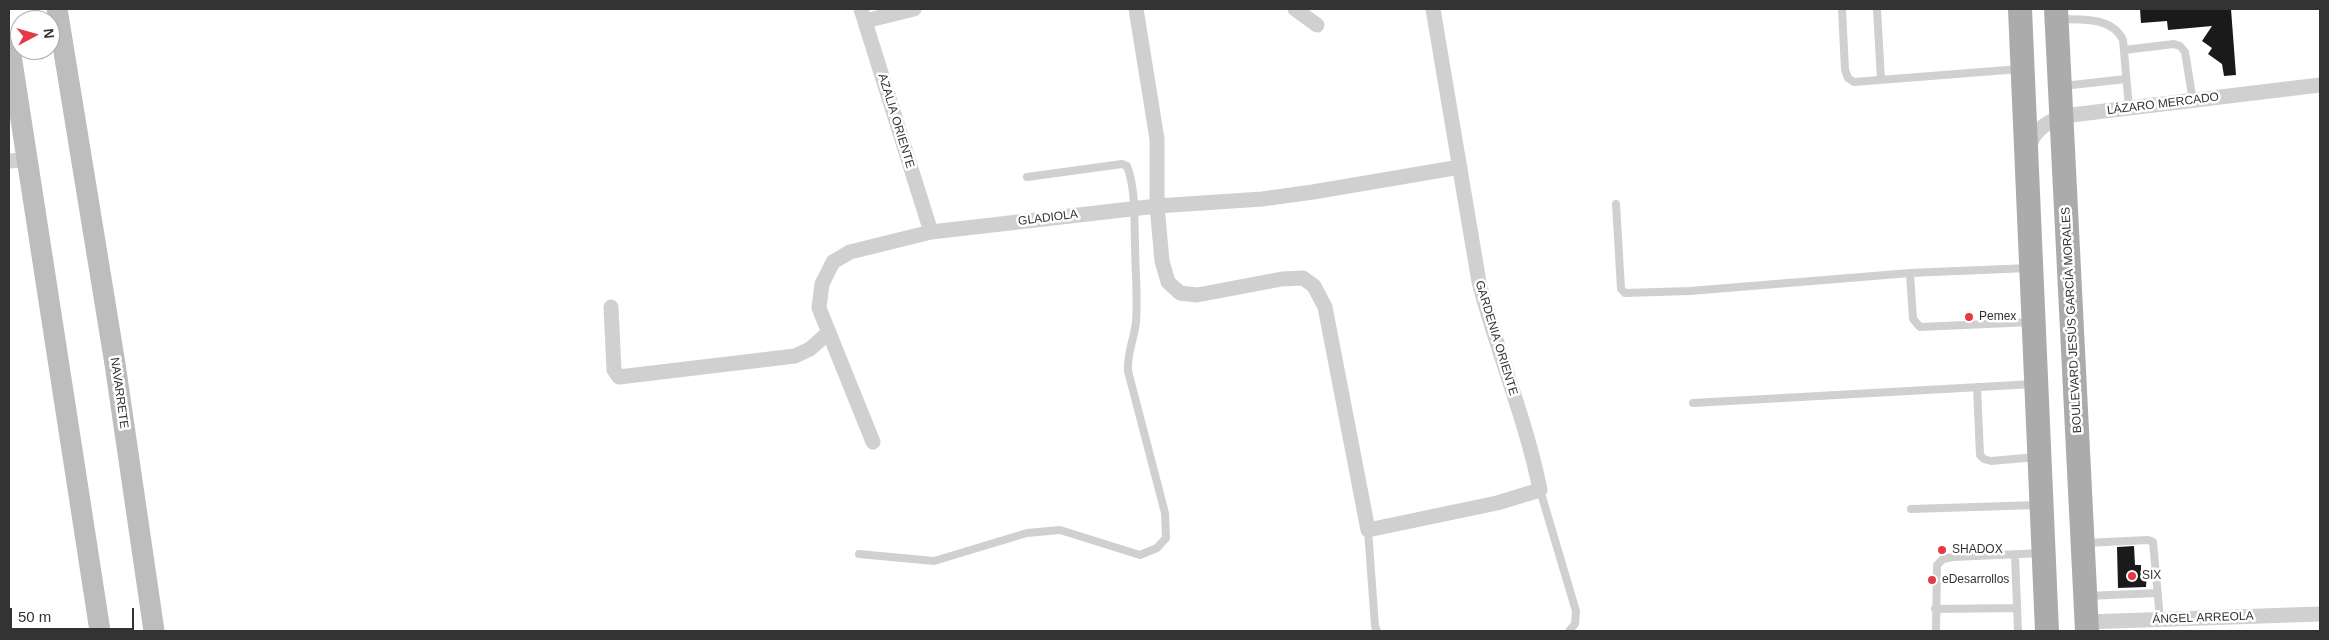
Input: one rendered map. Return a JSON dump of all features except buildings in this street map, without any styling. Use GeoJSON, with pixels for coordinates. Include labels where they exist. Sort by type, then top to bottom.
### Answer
{"type":"FeatureCollection","features":[{"type":"Feature","properties":{"kind":"main road","name":"NAVARRETE"},"geometry":{"type":"LineString","coordinates":[[57,9],[115,364],[154,631]]}},
{"type":"Feature","properties":{"kind":"main road"},"geometry":{"type":"LineString","coordinates":[[2020,9],[2047,631]]}},
{"type":"Feature","properties":{"kind":"main road","name":"BOULEVARD JESÚS GARCÍA MORALES"},"geometry":{"type":"LineString","coordinates":[[2056,14],[2063,116],[2087,627]]}},
{"type":"Feature","properties":{"kind":"main road"},"geometry":{"type":"LineString","coordinates":[[9,42],[17,161],[100,631]]}},
{"type":"Feature","properties":{"kind":"street"},"geometry":{"type":"LineString","coordinates":[[863,15],[914,9]]}},
{"type":"Feature","properties":{"kind":"street"},"geometry":{"type":"LineString","coordinates":[[1136,9],[1157,139],[1157,206],[1162,261],[1168,282],[1180,292],[1197,295],[1282,279],[1303,278],[1314,286],[1324,307],[1368,530],[1497,503],[1540,490]]}},
{"type":"Feature","properties":{"kind":"street"},"geometry":{"type":"LineString","coordinates":[[1295,9],[1317,25]]}},
{"type":"Feature","properties":{"kind":"street","name":"GARDENIA ORIENTE"},"geometry":{"type":"LineString","coordinates":[[1433,9],[1479,282],[1488,317],[1528,439],[1540,490]]}},
{"type":"Feature","properties":{"kind":"street","name":"AZALIA ORIENTE"},"geometry":{"type":"LineString","coordinates":[[863,15],[931,232]]}},
{"type":"Feature","properties":{"kind":"street","name":"LÁZARO MERCADO"},"geometry":{"type":"LineString","coordinates":[[2027,156],[2031,142],[2038,130],[2049,121],[2063,116],[2320,85]]}},
{"type":"Feature","properties":{"kind":"street","name":"GLADIOLA"},"geometry":{"type":"LineString","coordinates":[[873,442],[819,308],[822,284],[833,262],[850,252],[931,232],[1134,208],[1262,199],[1460,167]]}},
{"type":"Feature","properties":{"kind":"street"},"geometry":{"type":"LineString","coordinates":[[611,307],[614,370],[619,377],[794,356],[810,349],[829,332]]}},
{"type":"Feature","properties":{"kind":"street","name":"ÁNGEL ARREOLA"},"geometry":{"type":"LineString","coordinates":[[2087,627],[2160,619],[2320,614]]}},
{"type":"Feature","properties":{"kind":"lane"},"geometry":{"type":"LineString","coordinates":[[1842,9],[1845,70],[1848,78],[1858,83],[2023,69]]}},
{"type":"Feature","properties":{"kind":"lane"},"geometry":{"type":"LineString","coordinates":[[1877,9],[1881,80]]}},
{"type":"Feature","properties":{"kind":"lane"},"geometry":{"type":"LineString","coordinates":[[2056,14],[2102,22],[2111,25],[2119,32],[2124,50],[2129,108]]}},
{"type":"Feature","properties":{"kind":"lane"},"geometry":{"type":"LineString","coordinates":[[2124,50],[2174,44],[2180,46],[2185,52],[2192,101]]}},
{"type":"Feature","properties":{"kind":"lane"},"geometry":{"type":"LineString","coordinates":[[2061,86],[2126,79]]}},
{"type":"Feature","properties":{"kind":"lane"},"geometry":{"type":"LineString","coordinates":[[858,554],[934,561],[1027,532],[1060,530],[1140,555],[1157,548],[1166,538],[1165,512],[1128,371],[1127,354],[1136,315],[1134,208],[1130,174],[1127,166],[1122,164],[1027,177]]}},
{"type":"Feature","properties":{"kind":"lane"},"geometry":{"type":"LineString","coordinates":[[1616,204],[1621,289],[1625,293],[1690,291],[1910,273],[2031,268]]}},
{"type":"Feature","properties":{"kind":"lane"},"geometry":{"type":"LineString","coordinates":[[1910,273],[1913,319],[1920,327],[2033,322]]}},
{"type":"Feature","properties":{"kind":"lane"},"geometry":{"type":"LineString","coordinates":[[1693,403],[2036,384]]}},
{"type":"Feature","properties":{"kind":"lane"},"geometry":{"type":"LineString","coordinates":[[1977,387],[1980,455],[1984,459],[1991,461],[2039,457]]}},
{"type":"Feature","properties":{"kind":"lane"},"geometry":{"type":"LineString","coordinates":[[1540,490],[1576,611],[1575,624],[1569,631]]}},
{"type":"Feature","properties":{"kind":"lane"},"geometry":{"type":"LineString","coordinates":[[1911,509],[2042,504]]}},
{"type":"Feature","properties":{"kind":"lane"},"geometry":{"type":"LineString","coordinates":[[1368,530],[1375,626],[1377,631]]}},
{"type":"Feature","properties":{"kind":"lane"},"geometry":{"type":"LineString","coordinates":[[2083,543],[2150,541],[2154,545],[2160,619]]}},
{"type":"Feature","properties":{"kind":"lane"},"geometry":{"type":"LineString","coordinates":[[1936,631],[1937,565],[1943,559],[1953,556],[2044,553]]}},
{"type":"Feature","properties":{"kind":"lane"},"geometry":{"type":"LineString","coordinates":[[2014,555],[2018,631]]}},
{"type":"Feature","properties":{"kind":"lane"},"geometry":{"type":"LineString","coordinates":[[2085,596],[2158,593]]}},
{"type":"Feature","properties":{"kind":"lane"},"geometry":{"type":"LineString","coordinates":[[1935,609],[2017,608]]}},
{"type":"Feature","properties":{"kind":"place","name":"Pemex"},"geometry":{"type":"Point","coordinates":[1969,317]}},
{"type":"Feature","properties":{"kind":"place","name":"SHADOX"},"geometry":{"type":"Point","coordinates":[1942,550]}},
{"type":"Feature","properties":{"kind":"place","name":"SIX"},"geometry":{"type":"Point","coordinates":[2132,576]}},
{"type":"Feature","properties":{"kind":"place","name":"eDesarrollos"},"geometry":{"type":"Point","coordinates":[1932,580]}}]}
